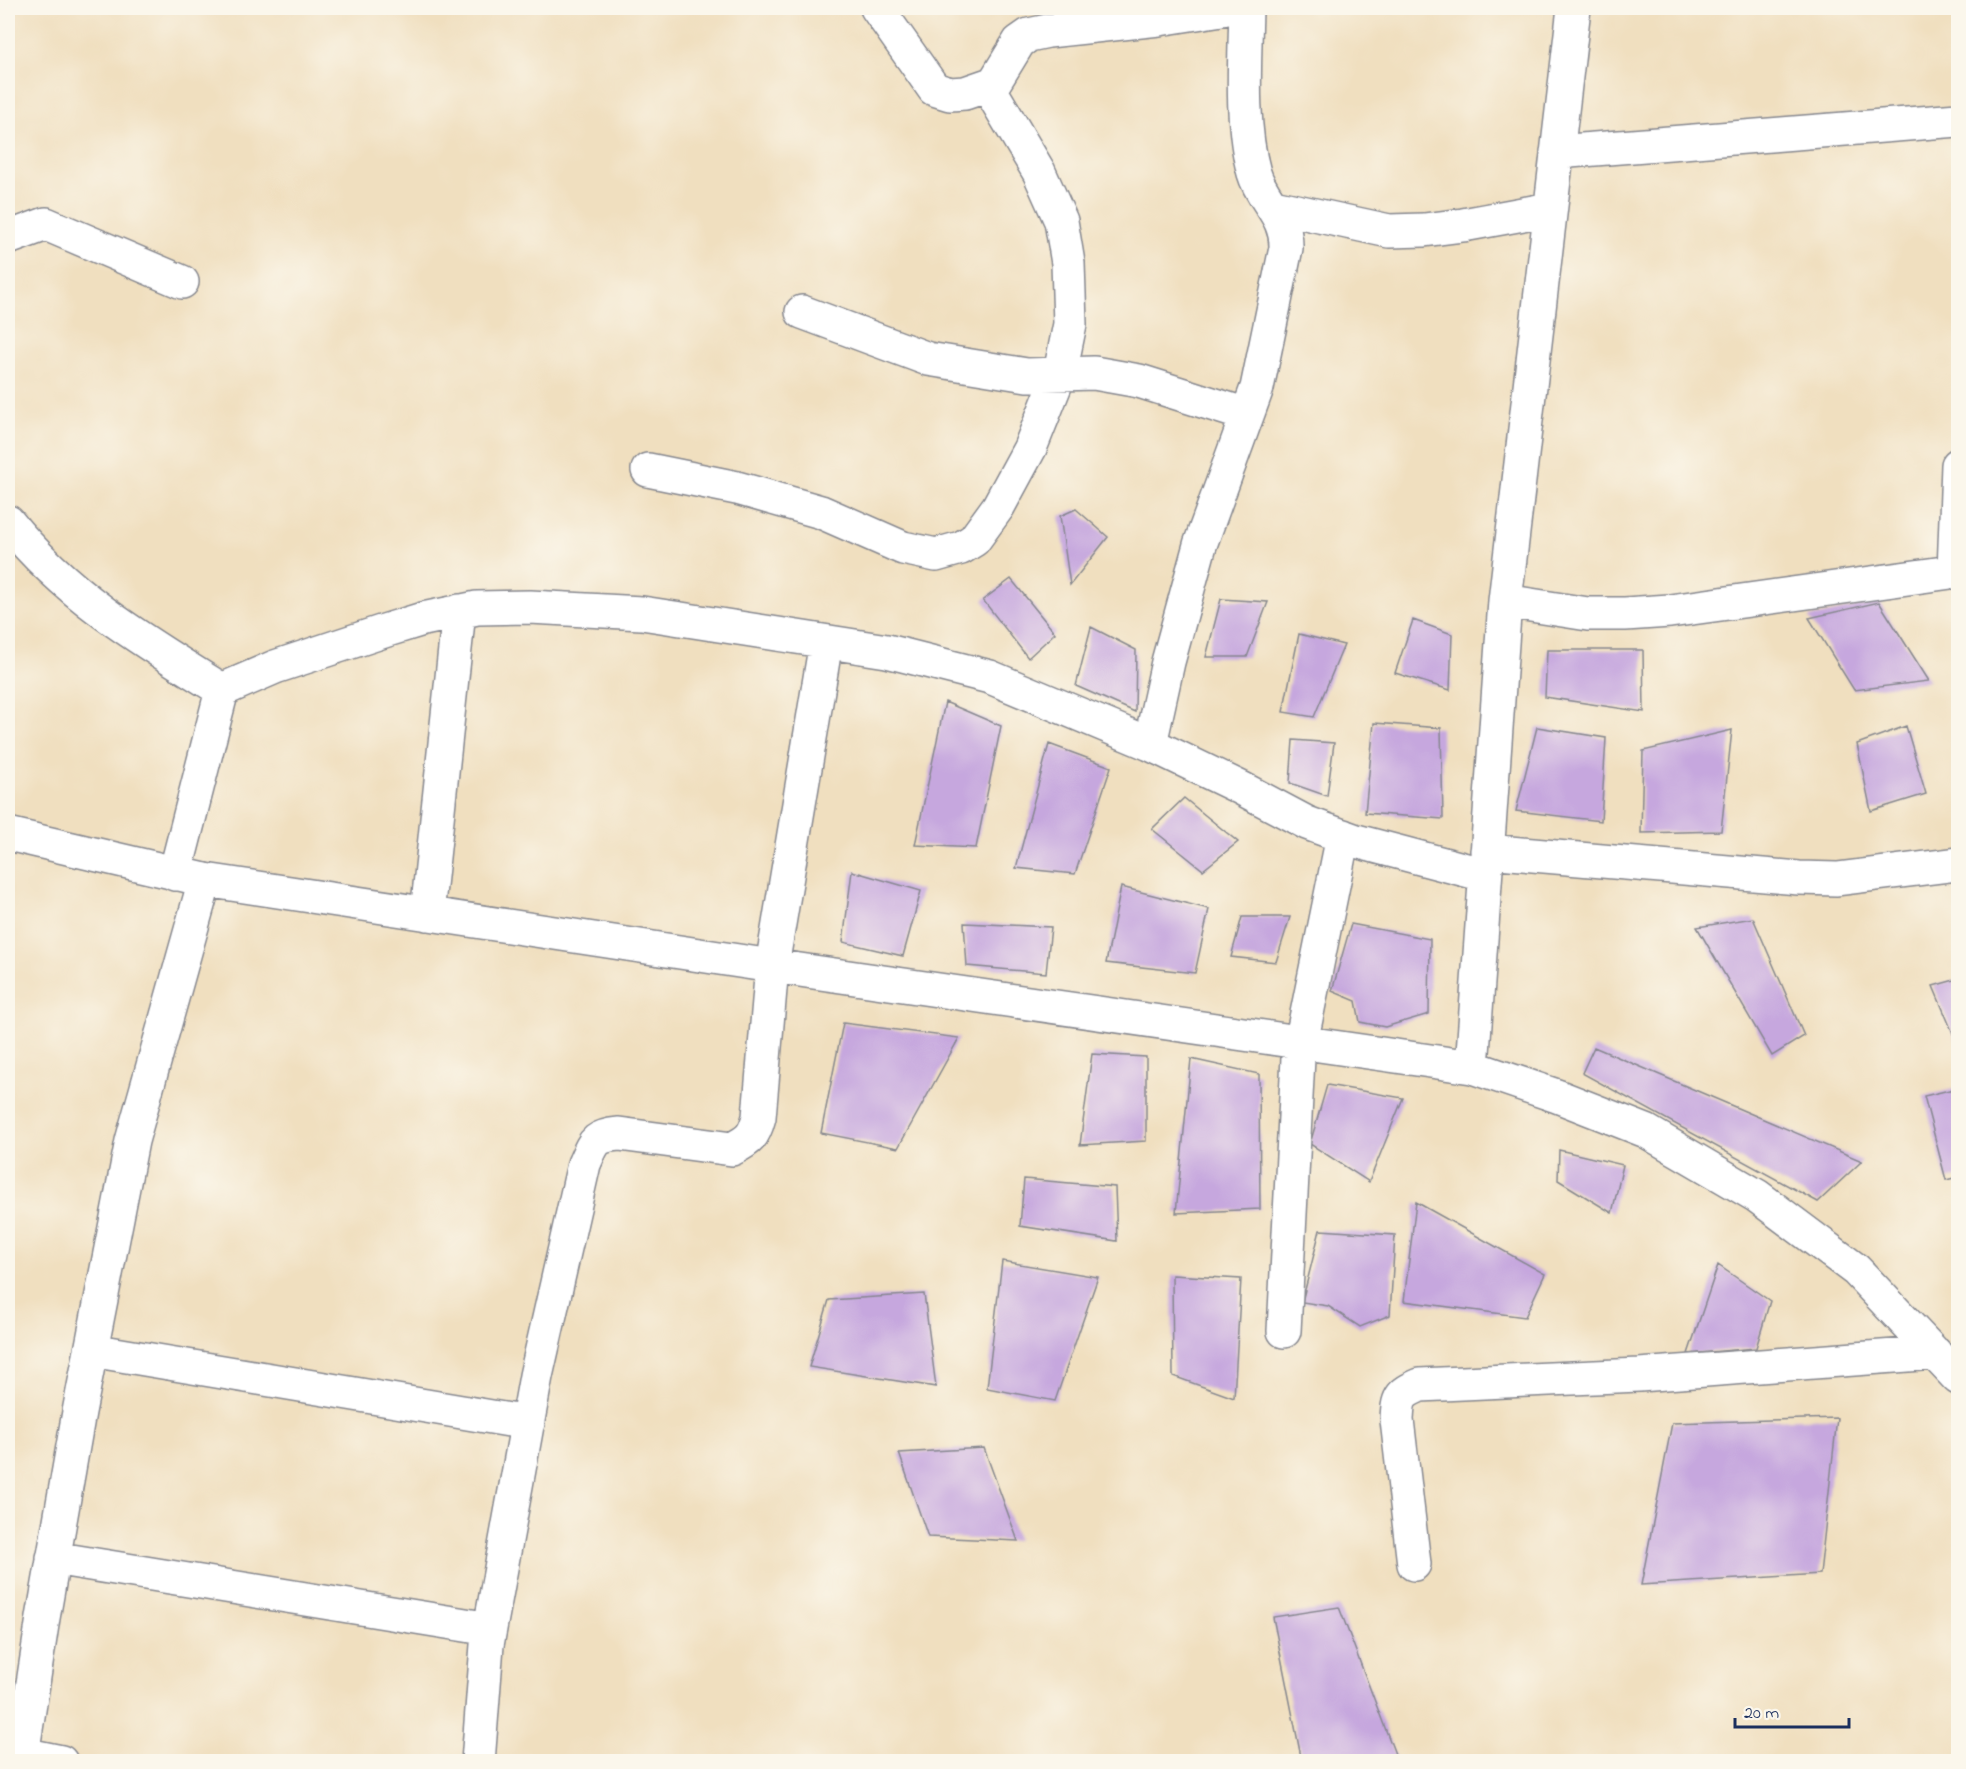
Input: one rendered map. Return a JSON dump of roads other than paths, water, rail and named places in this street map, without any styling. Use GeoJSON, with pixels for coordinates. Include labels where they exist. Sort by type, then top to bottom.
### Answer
{"type":"FeatureCollection","features":[{"type":"Feature","properties":{"kind":"street"},"geometry":{"type":"LineString","coordinates":[[877,8],[933,89],[950,94],[988,86],[994,82],[1019,42],[1029,36],[1048,31],[1160,20],[1228,8]]}},
{"type":"Feature","properties":{"kind":"street"},"geometry":{"type":"LineString","coordinates":[[1150,744],[1168,662],[1200,545],[1257,388],[1286,248],[1286,237],[1274,206],[1259,186],[1251,160],[1244,101],[1246,8]]}},
{"type":"Feature","properties":{"kind":"street"},"geometry":{"type":"LineString","coordinates":[[1472,1067],[1505,601],[1574,8]]}},
{"type":"Feature","properties":{"kind":"street"},"geometry":{"type":"LineString","coordinates":[[648,470],[737,488],[821,512],[903,548],[936,555],[961,548],[974,540],[998,507],[1030,448],[1060,373],[1070,324],[1068,263],[1061,222],[1039,172],[988,86]]}},
{"type":"Feature","properties":{"kind":"street"},"geometry":{"type":"LineString","coordinates":[[1557,152],[1959,120]]}},
{"type":"Feature","properties":{"kind":"street"},"geometry":{"type":"LineString","coordinates":[[1274,206],[1389,231],[1424,230],[1463,225],[1550,209]]}},
{"type":"Feature","properties":{"kind":"street"},"geometry":{"type":"LineString","coordinates":[[8,238],[46,224],[182,282]]}},
{"type":"Feature","properties":{"kind":"street"},"geometry":{"type":"LineString","coordinates":[[802,312],[928,359],[1027,375],[1094,373],[1139,381],[1247,415]]}},
{"type":"Feature","properties":{"kind":"street"},"geometry":{"type":"LineString","coordinates":[[1505,601],[1588,614],[1626,614],[1670,611],[1956,571],[1959,465]]}},
{"type":"Feature","properties":{"kind":"street"},"geometry":{"type":"LineString","coordinates":[[8,522],[22,540],[92,606],[146,644],[222,690]]}},
{"type":"Feature","properties":{"kind":"street"},"geometry":{"type":"LineString","coordinates":[[222,690],[275,667],[423,619],[459,611],[477,608],[530,607],[642,613],[887,651],[990,677],[1150,744],[1307,823],[1343,836],[1486,863],[1799,878],[1837,879],[1959,864]]}},
{"type":"Feature","properties":{"kind":"street"},"geometry":{"type":"LineString","coordinates":[[427,914],[459,611]]}},
{"type":"Feature","properties":{"kind":"street"},"geometry":{"type":"LineString","coordinates":[[478,1761],[490,1629],[536,1376],[584,1164],[594,1141],[604,1136],[619,1134],[732,1149],[744,1143],[754,1134],[759,1117],[772,966],[823,660]]}},
{"type":"Feature","properties":{"kind":"street"},"geometry":{"type":"LineString","coordinates":[[61,1761],[22,1758],[53,1558],[91,1350],[132,1141],[190,877],[222,690]]}},
{"type":"Feature","properties":{"kind":"street"},"geometry":{"type":"LineString","coordinates":[[8,834],[190,877],[772,966],[1472,1067],[1557,1096],[1646,1131],[1756,1196],[1856,1270],[1959,1378]]}},
{"type":"Feature","properties":{"kind":"street"},"geometry":{"type":"LineString","coordinates":[[1284,1331],[1298,1058],[1343,836]]}},
{"type":"Feature","properties":{"kind":"street"},"geometry":{"type":"LineString","coordinates":[[91,1350],[528,1423]]}},
{"type":"Feature","properties":{"kind":"street"},"geometry":{"type":"LineString","coordinates":[[1414,1564],[1396,1420],[1398,1401],[1406,1391],[1420,1385],[1639,1375],[1935,1353]]}},
{"type":"Feature","properties":{"kind":"street"},"geometry":{"type":"LineString","coordinates":[[53,1558],[490,1629]]}}]}
